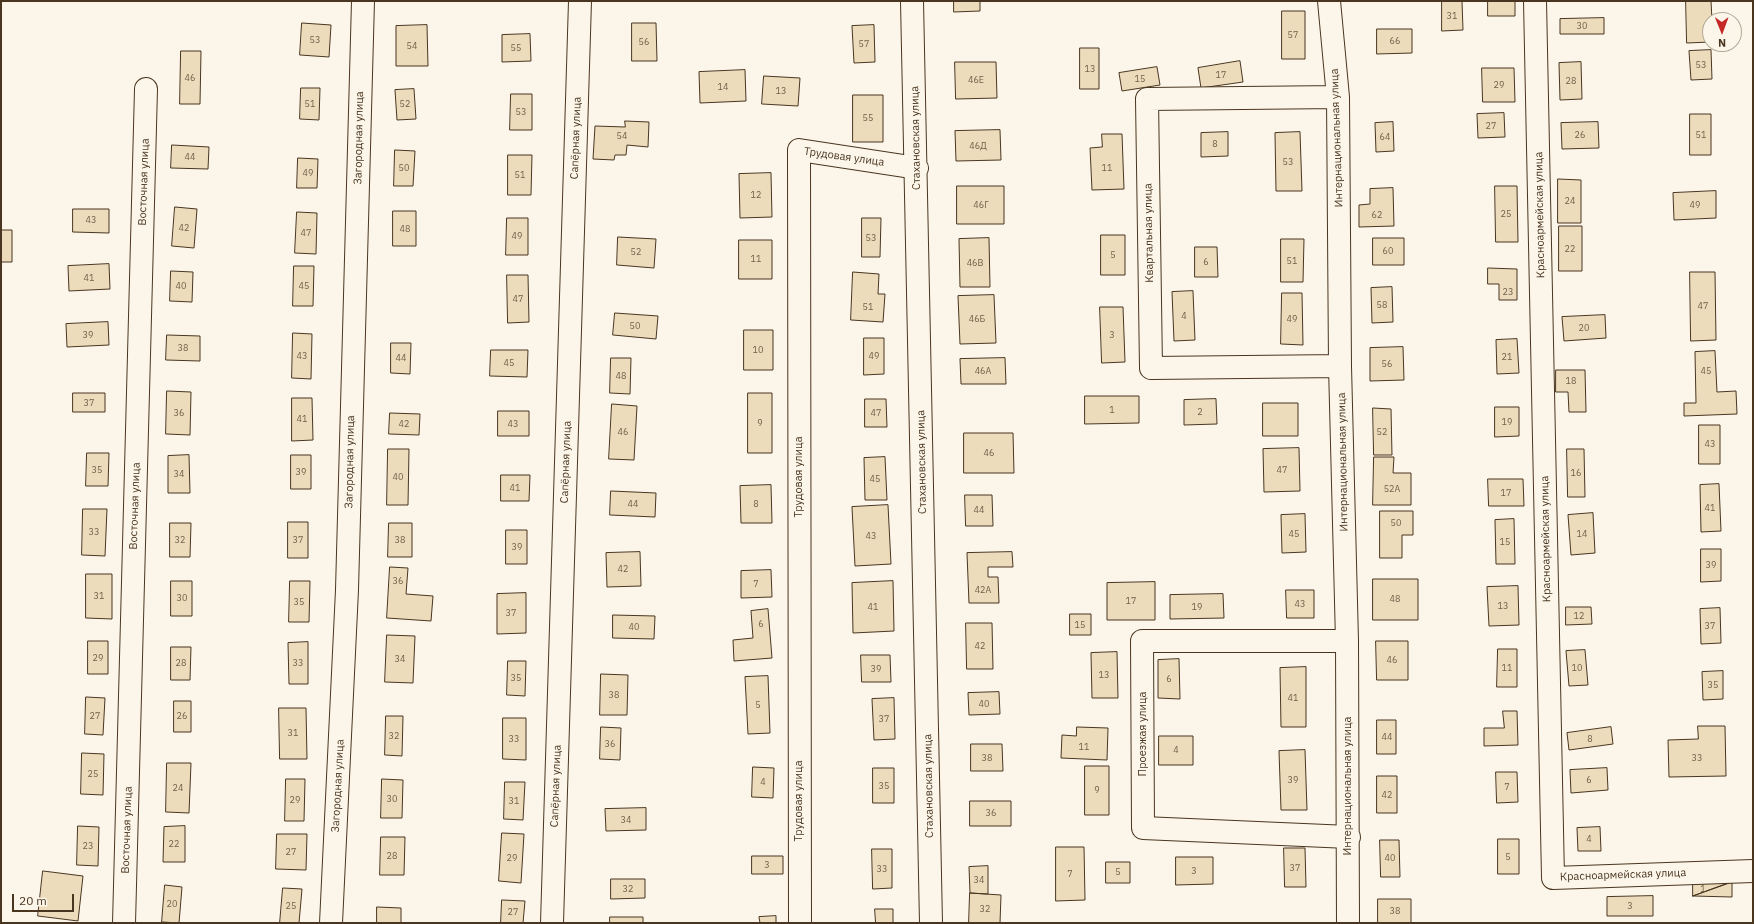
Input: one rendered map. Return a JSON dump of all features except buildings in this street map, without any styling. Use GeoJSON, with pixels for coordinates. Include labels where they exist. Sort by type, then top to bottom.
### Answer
{"type":"FeatureCollection","features":[{"type":"Feature","properties":{"kind":"street","name":"Загородная улица"},"geometry":{"type":"LineString","coordinates":[[331,923],[347,590],[362,1]]}},
{"type":"Feature","properties":{"kind":"street","name":"Сапёрная улица"},"geometry":{"type":"LineString","coordinates":[[552,923],[580,1]]}},
{"type":"Feature","properties":{"kind":"street","name":"Стахановская улица"},"geometry":{"type":"LineString","coordinates":[[912,1],[917,168],[931,923]]}},
{"type":"Feature","properties":{"kind":"street","name":"Интернациональная улица"},"geometry":{"type":"LineString","coordinates":[[1330,1],[1338,97],[1340,366],[1347,641],[1349,837],[1348,923]]}},
{"type":"Feature","properties":{"kind":"street","name":"Красноармейская улица"},"geometry":{"type":"LineString","coordinates":[[1535,1],[1553,878],[1753,871]]}},
{"type":"Feature","properties":{"kind":"street","name":"Восточная улица"},"geometry":{"type":"LineString","coordinates":[[124,923],[146,89]]}},
{"type":"Feature","properties":{"kind":"street","name":"Квартальная улица"},"geometry":{"type":"LineString","coordinates":[[1338,97],[1147,99],[1151,368],[1340,366]]}},
{"type":"Feature","properties":{"kind":"street","name":"Трудовая улица"},"geometry":{"type":"LineString","coordinates":[[800,923],[799,150],[917,168]]}},
{"type":"Feature","properties":{"kind":"street","name":"Проезжая улица"},"geometry":{"type":"LineString","coordinates":[[1347,641],[1142,641],[1143,828],[1349,837]]}}]}
